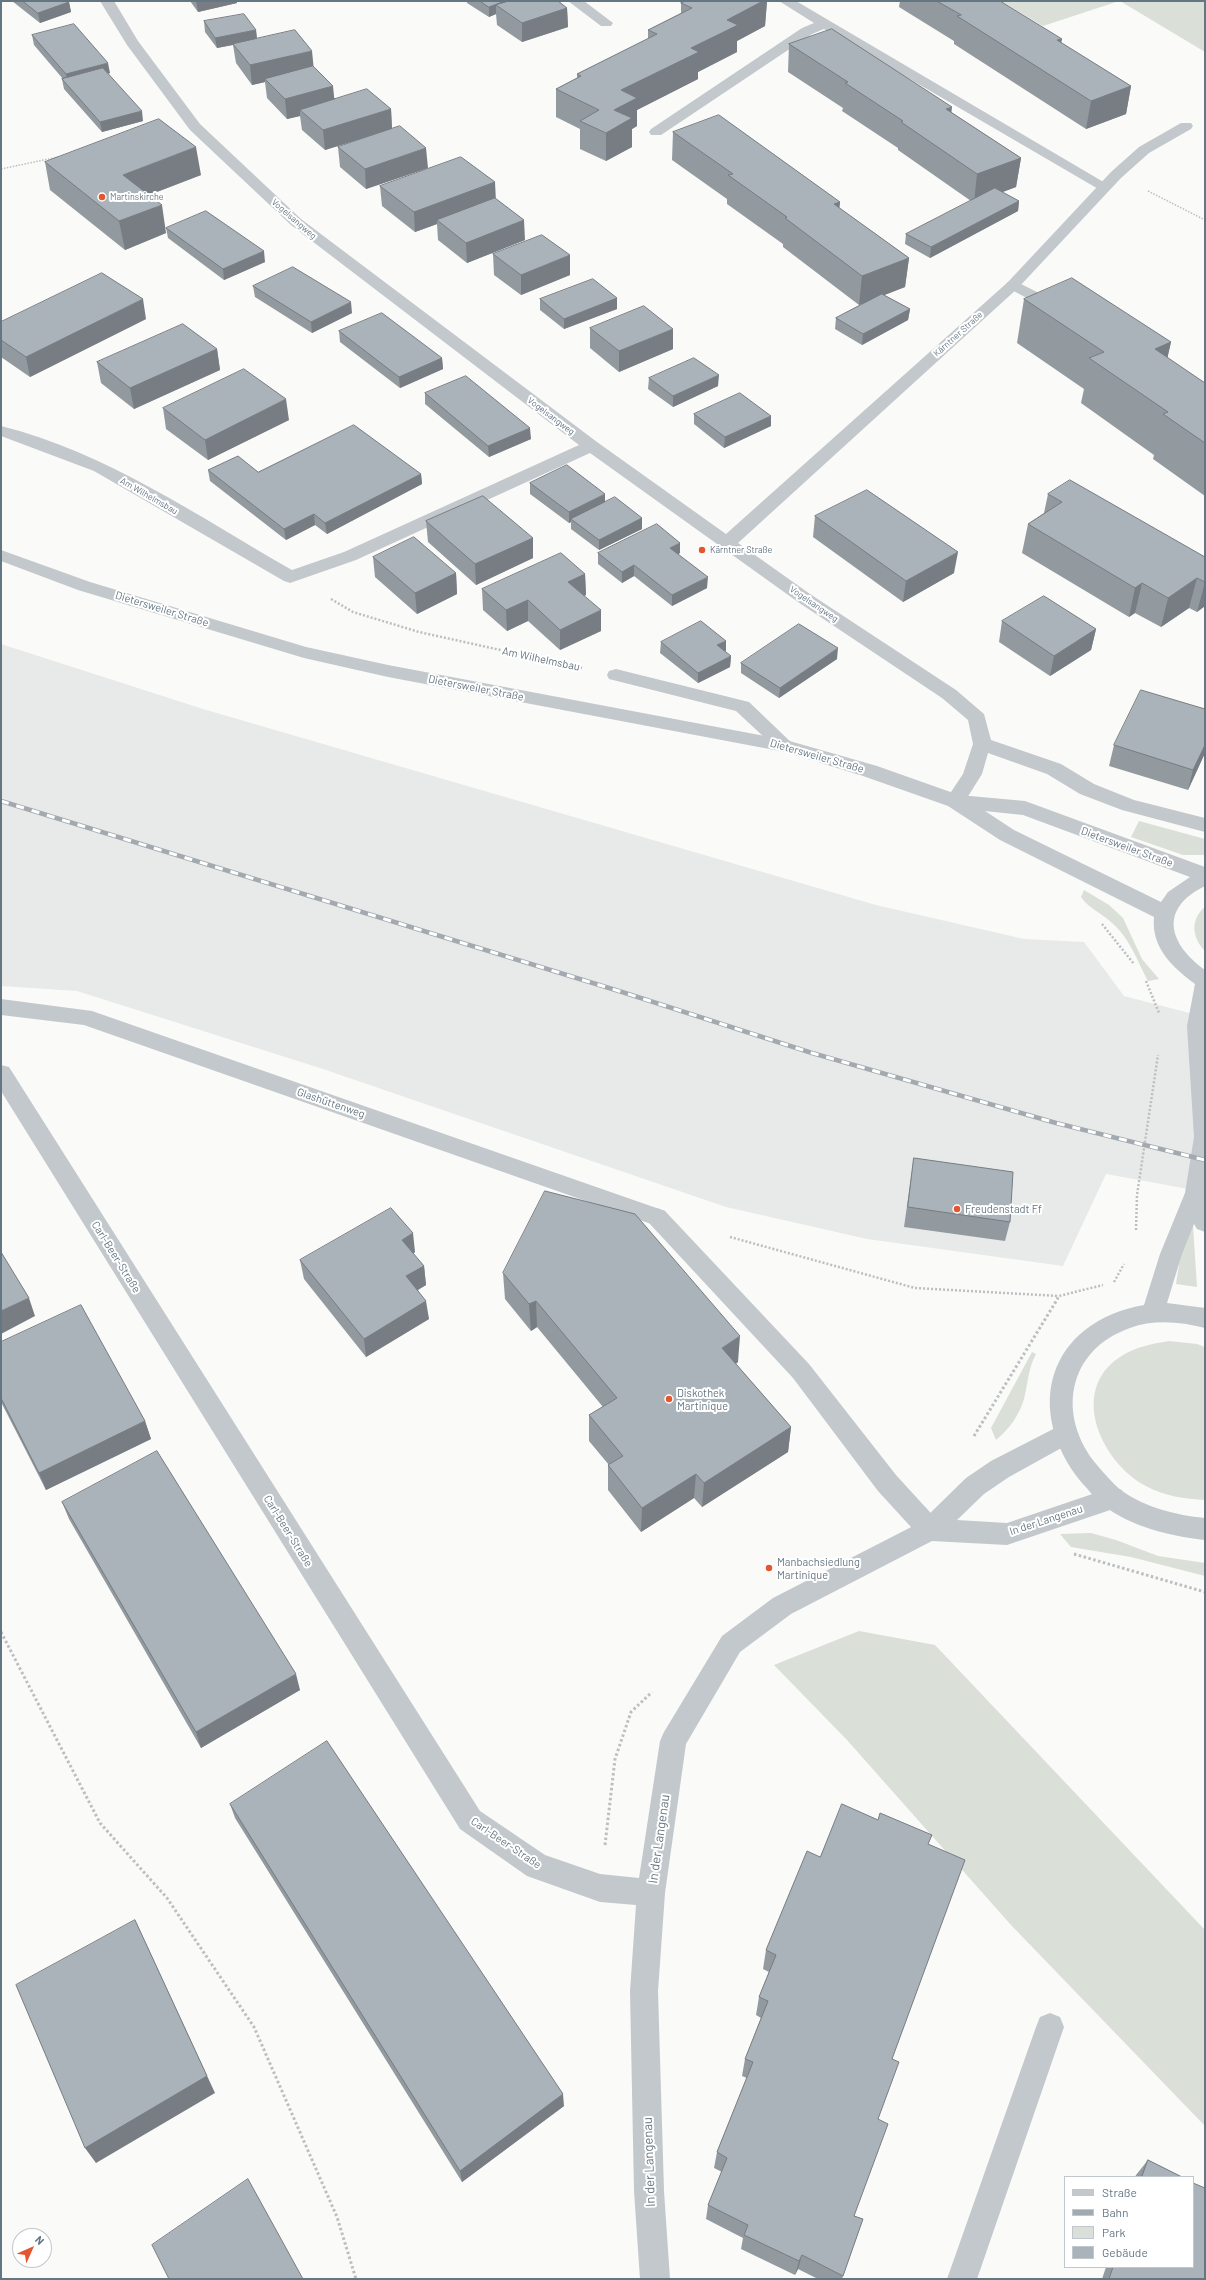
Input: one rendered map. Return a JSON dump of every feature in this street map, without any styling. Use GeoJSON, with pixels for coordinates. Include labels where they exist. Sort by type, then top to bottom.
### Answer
{"type":"FeatureCollection","features":[{"type":"Feature","properties":{"kind":"street","name":"Vogelsangweg"},"geometry":{"type":"LineString","coordinates":[[106,1],[132,42],[196,127],[296,222],[591,446],[728,542],[804,598],[950,694],[978,718],[982,744],[972,774],[955,801]]}},
{"type":"Feature","properties":{"kind":"street"},"geometry":{"type":"LineString","coordinates":[[575,1],[606,23]]}},
{"type":"Feature","properties":{"kind":"street"},"geometry":{"type":"LineString","coordinates":[[786,1],[1105,186]]}},
{"type":"Feature","properties":{"kind":"street"},"geometry":{"type":"LineString","coordinates":[[656,132],[807,31],[825,24]]}},
{"type":"Feature","properties":{"kind":"street","name":"Kärntner Straße"},"geometry":{"type":"LineString","coordinates":[[728,542],[1013,285],[1116,175],[1144,150],[1186,126]]}},
{"type":"Feature","properties":{"kind":"street"},"geometry":{"type":"LineString","coordinates":[[1013,285],[1075,317]]}},
{"type":"Feature","properties":{"kind":"street","name":"Am Wilhelmsbau"},"geometry":{"type":"LineString","coordinates":[[1,431],[100,467],[290,576]]}},
{"type":"Feature","properties":{"kind":"street"},"geometry":{"type":"LineString","coordinates":[[290,576],[350,556],[591,446]]}},
{"type":"Feature","properties":{"kind":"street","name":"Dietersweiler Straße"},"geometry":{"type":"LineString","coordinates":[[1,555],[84,586],[304,652],[396,673],[786,746],[870,771],[955,801],[1025,808],[1205,877]]}},
{"type":"Feature","properties":{"kind":"street"},"geometry":{"type":"LineString","coordinates":[[616,676],[742,706],[786,746]]}},
{"type":"Feature","properties":{"kind":"street"},"geometry":{"type":"LineString","coordinates":[[982,744],[1054,769],[1087,789],[1129,805],[1205,825]]}},
{"type":"Feature","properties":{"kind":"street","name":"Dietersweiler Straße"},"geometry":{"type":"LineString","coordinates":[[955,801],[1007,835],[1165,913]]}},
{"type":"Feature","properties":{"kind":"street"},"geometry":{"type":"LineString","coordinates":[[1205,877],[1188,885],[1173,897],[1165,913],[1164,931],[1171,950],[1185,967],[1205,981]]}},
{"type":"Feature","properties":{"kind":"street"},"geometry":{"type":"LineString","coordinates":[[1153,1312],[1171,1254],[1196,1193],[1205,1138],[1198,1026],[1205,984]]}},
{"type":"Feature","properties":{"kind":"street","name":"Glashüttenweg"},"geometry":{"type":"LineString","coordinates":[[1,1008],[85,1017],[657,1217],[801,1371],[887,1484],[930,1530]]}},
{"type":"Feature","properties":{"kind":"street","name":"Carl-Beer-Straße"},"geometry":{"type":"LineString","coordinates":[[1,1073],[470,1820],[537,1866],[600,1888],[651,1893]]}},
{"type":"Feature","properties":{"kind":"street"},"geometry":{"type":"LineString","coordinates":[[1196,1193],[1205,1223]]}},
{"type":"Feature","properties":{"kind":"street"},"geometry":{"type":"LineString","coordinates":[[1205,1318],[1174,1312],[1153,1312],[1127,1318],[1103,1328],[1084,1343],[1070,1362],[1062,1384],[1059,1409],[1065,1434],[1083,1469],[1113,1498],[1144,1516],[1179,1527],[1205,1529]]}},
{"type":"Feature","properties":{"kind":"street","name":"In der Langenau"},"geometry":{"type":"LineString","coordinates":[[655,2279],[649,2191],[644,1992],[651,1893],[673,1740],[731,1644],[782,1606],[930,1530],[975,1486],[1000,1469],[1065,1434]]}},
{"type":"Feature","properties":{"kind":"street","name":"In der Langenau"},"geometry":{"type":"LineString","coordinates":[[930,1530],[1007,1534],[1113,1498]]}},
{"type":"Feature","properties":{"kind":"street"},"geometry":{"type":"LineString","coordinates":[[962,2279],[1050,2027]]}},
{"type":"Feature","properties":{"kind":"path"},"geometry":{"type":"LineString","coordinates":[[1,169],[60,157]]}},
{"type":"Feature","properties":{"kind":"path"},"geometry":{"type":"LineString","coordinates":[[1116,175],[1205,220]]}},
{"type":"Feature","properties":{"kind":"path","name":"Am Wilhelmsbau"},"geometry":{"type":"LineString","coordinates":[[290,576],[353,612],[419,632],[616,676]]}},
{"type":"Feature","properties":{"kind":"path"},"geometry":{"type":"LineString","coordinates":[[1097,918],[1136,966]]}},
{"type":"Feature","properties":{"kind":"path"},"geometry":{"type":"LineString","coordinates":[[1145,978],[1160,1015]]}},
{"type":"Feature","properties":{"kind":"path"},"geometry":{"type":"LineString","coordinates":[[1137,1195],[1158,1053]]}},
{"type":"Feature","properties":{"kind":"path"},"geometry":{"type":"LineString","coordinates":[[725,1236],[915,1288],[1059,1296]]}},
{"type":"Feature","properties":{"kind":"path"},"geometry":{"type":"LineString","coordinates":[[1072,1553],[1205,1592]]}},
{"type":"Feature","properties":{"kind":"path"},"geometry":{"type":"LineString","coordinates":[[1,1632],[100,1823],[166,1898],[254,2027],[337,2217],[356,2279]]}},
{"type":"Feature","properties":{"kind":"shaded area"},"geometry":{"type":"Polygon","coordinates":[[[1,644],[203,709],[876,905],[1024,939],[1084,942],[1124,996],[1205,1017],[1205,1192],[1106,1174],[1063,1266],[867,1239],[726,1207],[323,1069],[77,991],[1,986],[1,644]]]}},
{"type":"Feature","properties":{"kind":"green space"},"geometry":{"type":"Polygon","coordinates":[[[1001,1],[1119,1],[1043,26],[1001,1]]]}},
{"type":"Feature","properties":{"kind":"green space"},"geometry":{"type":"Polygon","coordinates":[[[1120,1],[1205,1],[1205,52],[1120,1]]]}},
{"type":"Feature","properties":{"kind":"green space"},"geometry":{"type":"Polygon","coordinates":[[[1139,821],[1205,839],[1205,855],[1183,855],[1131,837],[1139,821]]]}},
{"type":"Feature","properties":{"kind":"green space"},"geometry":{"type":"Polygon","coordinates":[[[1084,890],[1109,905],[1123,918],[1142,959],[1159,979],[1148,981],[1133,950],[1123,935],[1112,923],[1088,905],[1081,897],[1084,890]]]}},
{"type":"Feature","properties":{"kind":"green space"},"geometry":{"type":"Polygon","coordinates":[[[1205,907],[1205,951],[1197,940],[1194,929],[1197,917],[1205,907]]]}},
{"type":"Feature","properties":{"kind":"green space"},"geometry":{"type":"Polygon","coordinates":[[[1185,1226],[1193,1226],[1197,1287],[1176,1284],[1185,1226]]]}},
{"type":"Feature","properties":{"kind":"green space"},"geometry":{"type":"Polygon","coordinates":[[[1169,1341],[1197,1344],[1205,1347],[1205,1500],[1167,1495],[1146,1486],[1130,1475],[1116,1461],[1105,1444],[1097,1426],[1094,1407],[1096,1388],[1104,1371],[1120,1357],[1137,1348],[1169,1341]]]}},
{"type":"Feature","properties":{"kind":"green space"},"geometry":{"type":"Polygon","coordinates":[[[1032,1352],[1036,1354],[1033,1360],[1022,1405],[1013,1422],[996,1440],[991,1428],[1032,1352]]]}},
{"type":"Feature","properties":{"kind":"green space"},"geometry":{"type":"Polygon","coordinates":[[[1091,1533],[1116,1540],[1158,1556],[1205,1563],[1205,1576],[1131,1557],[1071,1547],[1060,1534],[1091,1533]]]}},
{"type":"Feature","properties":{"kind":"green space"},"geometry":{"type":"Polygon","coordinates":[[[859,1631],[935,1645],[1205,1930],[1205,2126],[1011,1925],[847,1740],[774,1665],[859,1631]]]}},
{"type":"Feature","properties":{"kind":"building"},"geometry":{"type":"Polygon","coordinates":[[[23,1],[68,1],[69,2],[38,13],[23,1]]]}},
{"type":"Feature","properties":{"kind":"building"},"geometry":{"type":"Polygon","coordinates":[[[480,1],[505,1],[489,7],[480,1]]]}},
{"type":"Feature","properties":{"kind":"building"},"geometry":{"type":"Polygon","coordinates":[[[509,1],[558,1],[567,8],[522,23],[496,5],[509,1]]]}},
{"type":"Feature","properties":{"kind":"building"},"geometry":{"type":"Polygon","coordinates":[[[686,1],[763,1],[727,20],[738,25],[691,48],[699,52],[621,90],[637,98],[614,110],[632,118],[606,133],[580,121],[599,110],[556,89],[581,76],[577,74],[657,34],[648,30],[692,8],[681,3],[686,1]]]}},
{"type":"Feature","properties":{"kind":"building"},"geometry":{"type":"Polygon","coordinates":[[[937,1],[1000,1],[1062,39],[1057,40],[1131,86],[1091,101],[957,16],[961,15],[937,1]]]}},
{"type":"Feature","properties":{"kind":"building"},"geometry":{"type":"Polygon","coordinates":[[[244,14],[256,30],[215,38],[204,21],[244,14]]]}},
{"type":"Feature","properties":{"kind":"building"},"geometry":{"type":"Polygon","coordinates":[[[74,24],[108,63],[66,74],[32,35],[74,24]]]}},
{"type":"Feature","properties":{"kind":"building"},"geometry":{"type":"Polygon","coordinates":[[[832,29],[952,107],[946,109],[1021,158],[977,174],[901,122],[903,121],[845,83],[848,82],[789,44],[832,29]]]}},
{"type":"Feature","properties":{"kind":"building"},"geometry":{"type":"Polygon","coordinates":[[[295,30],[312,51],[250,65],[233,44],[295,30]]]}},
{"type":"Feature","properties":{"kind":"building"},"geometry":{"type":"Polygon","coordinates":[[[313,66],[333,86],[285,99],[265,79],[313,66]]]}},
{"type":"Feature","properties":{"kind":"building"},"geometry":{"type":"Polygon","coordinates":[[[103,68],[142,111],[100,122],[62,79],[103,68]]]}},
{"type":"Feature","properties":{"kind":"building"},"geometry":{"type":"Polygon","coordinates":[[[367,89],[391,109],[323,130],[300,110],[367,89]]]}},
{"type":"Feature","properties":{"kind":"building"},"geometry":{"type":"Polygon","coordinates":[[[719,115],[840,202],[834,204],[909,258],[862,276],[785,218],[787,217],[728,175],[733,174],[673,132],[719,115]]]}},
{"type":"Feature","properties":{"kind":"building"},"geometry":{"type":"Polygon","coordinates":[[[159,119],[196,147],[123,175],[162,205],[119,221],[45,162],[159,119]]]}},
{"type":"Feature","properties":{"kind":"building"},"geometry":{"type":"Polygon","coordinates":[[[400,126],[426,148],[365,169],[338,147],[400,126]]]}},
{"type":"Feature","properties":{"kind":"building"},"geometry":{"type":"Polygon","coordinates":[[[461,157],[495,182],[414,212],[380,186],[461,157]]]}},
{"type":"Feature","properties":{"kind":"building"},"geometry":{"type":"Polygon","coordinates":[[[995,188],[1019,201],[931,247],[906,234],[995,188]]]}},
{"type":"Feature","properties":{"kind":"building"},"geometry":{"type":"Polygon","coordinates":[[[495,198],[524,220],[466,243],[437,220],[495,198]]]}},
{"type":"Feature","properties":{"kind":"building"},"geometry":{"type":"Polygon","coordinates":[[[206,211],[264,251],[223,269],[166,228],[206,211]]]}},
{"type":"Feature","properties":{"kind":"building"},"geometry":{"type":"Polygon","coordinates":[[[542,235],[570,255],[521,275],[493,254],[542,235]]]}},
{"type":"Feature","properties":{"kind":"building"},"geometry":{"type":"Polygon","coordinates":[[[293,267],[351,302],[311,322],[253,286],[293,267]]]}},
{"type":"Feature","properties":{"kind":"building"},"geometry":{"type":"Polygon","coordinates":[[[102,273],[143,299],[26,357],[1,340],[1,322],[102,273]]]}},
{"type":"Feature","properties":{"kind":"building"},"geometry":{"type":"Polygon","coordinates":[[[1072,278],[1171,342],[1155,349],[1205,383],[1205,443],[1163,414],[1168,412],[1089,358],[1104,352],[1024,299],[1072,278]]]}},
{"type":"Feature","properties":{"kind":"building"},"geometry":{"type":"Polygon","coordinates":[[[593,279],[617,298],[564,319],[540,299],[593,279]]]}},
{"type":"Feature","properties":{"kind":"building"},"geometry":{"type":"Polygon","coordinates":[[[882,294],[910,309],[863,334],[836,318],[882,294]]]}},
{"type":"Feature","properties":{"kind":"building"},"geometry":{"type":"Polygon","coordinates":[[[644,306],[673,329],[619,351],[590,328],[644,306]]]}},
{"type":"Feature","properties":{"kind":"building"},"geometry":{"type":"Polygon","coordinates":[[[382,313],[442,358],[399,377],[339,331],[382,313]]]}},
{"type":"Feature","properties":{"kind":"building"},"geometry":{"type":"Polygon","coordinates":[[[183,324],[217,349],[130,388],[97,362],[183,324]]]}},
{"type":"Feature","properties":{"kind":"building"},"geometry":{"type":"Polygon","coordinates":[[[694,358],[719,375],[673,396],[649,378],[694,358]]]}},
{"type":"Feature","properties":{"kind":"building"},"geometry":{"type":"Polygon","coordinates":[[[244,369],[286,399],[205,440],[163,408],[244,369]]]}},
{"type":"Feature","properties":{"kind":"building"},"geometry":{"type":"Polygon","coordinates":[[[466,376],[530,428],[488,446],[425,393],[466,376]]]}},
{"type":"Feature","properties":{"kind":"building"},"geometry":{"type":"Polygon","coordinates":[[[740,393],[771,416],[725,437],[694,414],[740,393]]]}},
{"type":"Feature","properties":{"kind":"building"},"geometry":{"type":"Polygon","coordinates":[[[354,425],[421,474],[325,523],[314,514],[284,529],[208,470],[238,456],[258,472],[354,425]]]}},
{"type":"Feature","properties":{"kind":"building"},"geometry":{"type":"Polygon","coordinates":[[[567,465],[605,494],[569,512],[530,483],[567,465]]]}},
{"type":"Feature","properties":{"kind":"building"},"geometry":{"type":"Polygon","coordinates":[[[1070,480],[1205,557],[1205,582],[1197,578],[1168,598],[1142,583],[1135,588],[1028,524],[1062,502],[1048,494],[1070,480]]]}},
{"type":"Feature","properties":{"kind":"building"},"geometry":{"type":"Polygon","coordinates":[[[867,490],[958,552],[906,581],[815,516],[867,490]]]}},
{"type":"Feature","properties":{"kind":"building"},"geometry":{"type":"Polygon","coordinates":[[[483,496],[533,538],[475,564],[426,521],[483,496]]]}},
{"type":"Feature","properties":{"kind":"building"},"geometry":{"type":"Polygon","coordinates":[[[615,497],[642,518],[599,540],[571,519],[615,497]]]}},
{"type":"Feature","properties":{"kind":"building"},"geometry":{"type":"Polygon","coordinates":[[[657,524],[680,543],[670,548],[708,577],[672,595],[634,565],[622,572],[598,553],[657,524]]]}},
{"type":"Feature","properties":{"kind":"building"},"geometry":{"type":"Polygon","coordinates":[[[414,537],[456,573],[415,593],[373,557],[414,537]]]}},
{"type":"Feature","properties":{"kind":"building"},"geometry":{"type":"Polygon","coordinates":[[[561,553],[585,574],[568,582],[601,610],[560,630],[528,600],[506,610],[482,589],[561,553]]]}},
{"type":"Feature","properties":{"kind":"building"},"geometry":{"type":"Polygon","coordinates":[[[1044,596],[1096,629],[1054,656],[1002,621],[1044,596]]]}},
{"type":"Feature","properties":{"kind":"building"},"geometry":{"type":"Polygon","coordinates":[[[701,621],[726,641],[717,645],[731,656],[698,673],[661,642],[701,621]]]}},
{"type":"Feature","properties":{"kind":"building"},"geometry":{"type":"Polygon","coordinates":[[[799,624],[838,648],[780,688],[741,663],[799,624]]]}},
{"type":"Feature","properties":{"kind":"building"},"geometry":{"type":"Polygon","coordinates":[[[1141,690],[1205,709],[1205,745],[1193,770],[1114,745],[1141,690]]]}},
{"type":"Feature","properties":{"kind":"building"},"geometry":{"type":"Polygon","coordinates":[[[914,1158],[1013,1172],[1010,1222],[908,1207],[914,1158]]]}},
{"type":"Feature","properties":{"kind":"building","name":"Diskothek Martinique"},"geometry":{"type":"Polygon","coordinates":[[[545,1191],[635,1214],[740,1336],[722,1348],[791,1427],[704,1483],[696,1474],[642,1508],[608,1465],[623,1456],[589,1415],[617,1398],[536,1301],[529,1304],[503,1273],[545,1191]]]}},
{"type":"Feature","properties":{"kind":"building"},"geometry":{"type":"Polygon","coordinates":[[[391,1208],[413,1233],[402,1240],[424,1266],[406,1276],[426,1301],[364,1339],[300,1260],[391,1208]]]}},
{"type":"Feature","properties":{"kind":"building"},"geometry":{"type":"Polygon","coordinates":[[[1,1252],[29,1298],[1,1311],[1,1252]]]}},
{"type":"Feature","properties":{"kind":"building"},"geometry":{"type":"Polygon","coordinates":[[[81,1305],[145,1421],[39,1473],[1,1398],[1,1342],[81,1305]]]}},
{"type":"Feature","properties":{"kind":"building"},"geometry":{"type":"Polygon","coordinates":[[[157,1451],[296,1674],[196,1732],[62,1502],[157,1451]]]}},
{"type":"Feature","properties":{"kind":"building"},"geometry":{"type":"Polygon","coordinates":[[[327,1741],[563,2094],[460,2171],[230,1804],[327,1741]]]}},
{"type":"Feature","properties":{"kind":"building"},"geometry":{"type":"Polygon","coordinates":[[[842,1804],[878,1820],[880,1813],[932,1835],[928,1844],[965,1860],[892,2059],[899,2062],[878,2119],[888,2124],[854,2216],[863,2219],[843,2276],[802,2255],[799,2261],[744,2235],[748,2225],[708,2205],[727,2158],[717,2152],[753,2062],[745,2059],[768,2001],[759,1997],[776,1955],[766,1950],[807,1851],[820,1857],[842,1804]]]}},
{"type":"Feature","properties":{"kind":"building"},"geometry":{"type":"Polygon","coordinates":[[[135,1920],[207,2076],[85,2148],[16,1985],[135,1920]]]}},
{"type":"Feature","properties":{"kind":"building"},"geometry":{"type":"Polygon","coordinates":[[[1148,2160],[1180,2176],[1142,2176],[1148,2160]]]}},
{"type":"Feature","properties":{"kind":"building"},"geometry":{"type":"Polygon","coordinates":[[[248,2179],[303,2279],[169,2279],[152,2245],[248,2179]]]}},
{"type":"Feature","properties":{"kind":"building"},"geometry":{"type":"Polygon","coordinates":[[[1194,2183],[1205,2188],[1205,2279],[1109,2279],[1113,2268],[1194,2268],[1194,2183]]]}},
{"type":"Feature","properties":{"kind":"railway"},"geometry":{"type":"LineString","coordinates":[[1,801],[622,992],[812,1053],[1056,1123],[1205,1160]]}},
{"type":"Feature","properties":{"kind":"place","name":"Martinskirche"},"geometry":{"type":"Point","coordinates":[102,197]}},
{"type":"Feature","properties":{"kind":"place","name":"Kärntner Straße"},"geometry":{"type":"Point","coordinates":[702,550]}},
{"type":"Feature","properties":{"kind":"place","name":"Freudenstadt Ff"},"geometry":{"type":"Point","coordinates":[957,1209]}},
{"type":"Feature","properties":{"kind":"place","name":"Diskothek Martinique"},"geometry":{"type":"Point","coordinates":[669,1399]}},
{"type":"Feature","properties":{"kind":"place","name":"Manbachsiedlung Martinique"},"geometry":{"type":"Point","coordinates":[769,1568]}}]}
